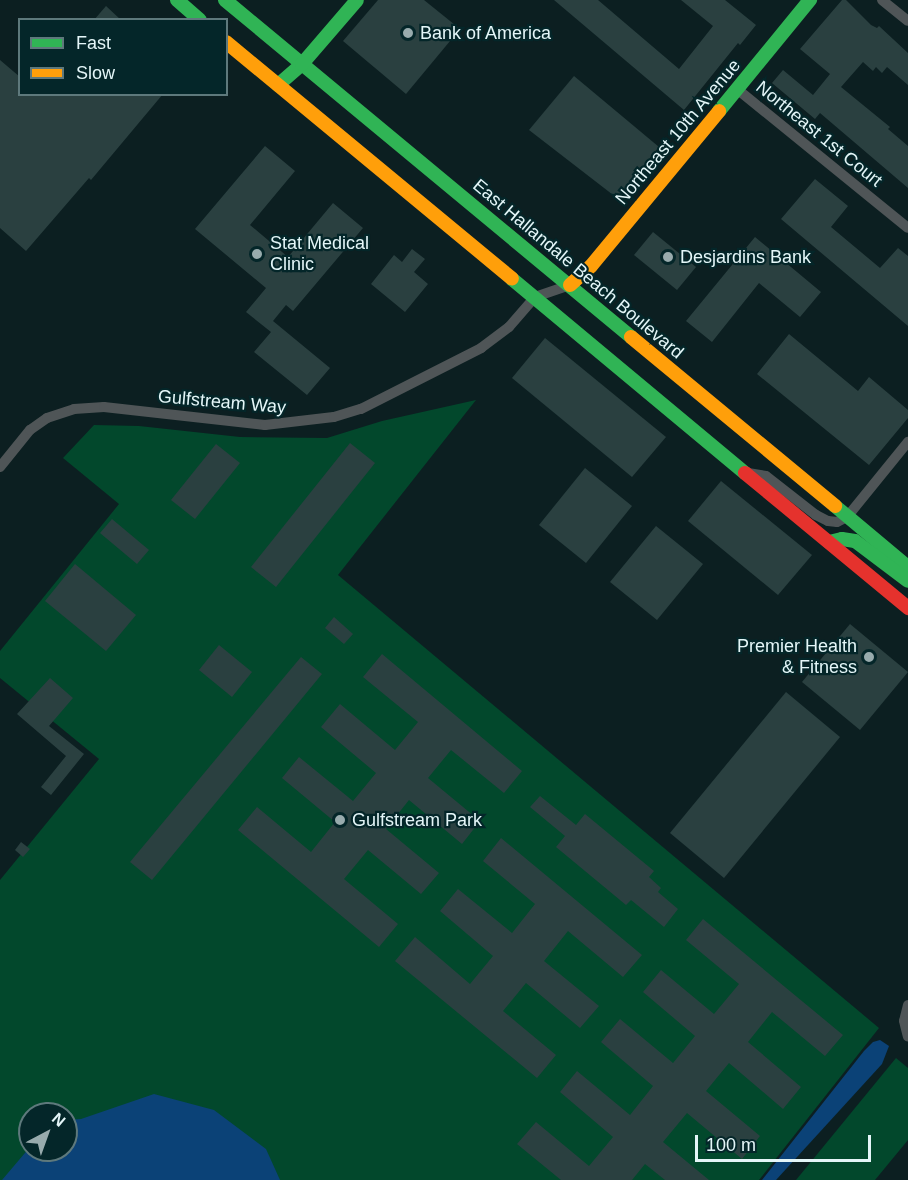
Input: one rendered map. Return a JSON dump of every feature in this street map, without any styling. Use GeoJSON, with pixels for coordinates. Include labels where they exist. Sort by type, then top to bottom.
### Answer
{"type":"FeatureCollection","features":[{"type":"Feature","properties":{"kind":"main road"},"geometry":{"type":"LineString","coordinates":[[177,0],[198,18]]}},
{"type":"Feature","properties":{"kind":"main road","name":"East Hallandale Beach Boulevard"},"geometry":{"type":"LineString","coordinates":[[225,0],[908,567]]}},
{"type":"Feature","properties":{"kind":"main road"},"geometry":{"type":"LineString","coordinates":[[278,85],[302,64],[357,0]]}},
{"type":"Feature","properties":{"kind":"main road","name":"Northeast 10th Avenue"},"geometry":{"type":"LineString","coordinates":[[570,285],[591,266],[810,0]]}},
{"type":"Feature","properties":{"kind":"main road"},"geometry":{"type":"LineString","coordinates":[[228,44],[908,608]]}},
{"type":"Feature","properties":{"kind":"main road"},"geometry":{"type":"LineString","coordinates":[[829,542],[842,539],[855,541],[908,581]]}},
{"type":"Feature","properties":{"kind":"street"},"geometry":{"type":"LineString","coordinates":[[882,0],[908,21]]}},
{"type":"Feature","properties":{"kind":"street","name":"Northeast 1st Court"},"geometry":{"type":"LineString","coordinates":[[737,89],[908,228]]}},
{"type":"Feature","properties":{"kind":"street"},"geometry":{"type":"LineString","coordinates":[[535,297],[570,285]]}},
{"type":"Feature","properties":{"kind":"street","name":"Gulfstream Way"},"geometry":{"type":"LineString","coordinates":[[0,467],[30,430],[52,416],[74,409],[104,407],[265,425],[334,417],[361,409],[406,389],[481,348],[509,327],[535,297]]}},
{"type":"Feature","properties":{"kind":"street"},"geometry":{"type":"LineString","coordinates":[[741,470],[774,481],[822,519],[834,522],[848,516],[908,442]]}},
{"type":"Feature","properties":{"kind":"street"},"geometry":{"type":"LineString","coordinates":[[908,1005],[904,1022],[908,1037]]}},
{"type":"Feature","properties":{"kind":"green space","name":"Gulfstream Park"},"geometry":{"type":"Polygon","coordinates":[[[476,400],[338,575],[879,1028],[759,1180],[0,1180],[0,880],[99,759],[0,678],[0,651],[119,504],[63,458],[94,425],[139,426],[240,437],[327,438],[382,421],[476,400]]]}},
{"type":"Feature","properties":{"kind":"green space"},"geometry":{"type":"Polygon","coordinates":[[[896,1058],[908,1068],[908,1140],[875,1180],[796,1180],[896,1058]]]}},
{"type":"Feature","properties":{"kind":"water"},"geometry":{"type":"Polygon","coordinates":[[[880,1040],[889,1046],[882,1064],[776,1180],[762,1180],[864,1051],[873,1042],[880,1040]]]}},
{"type":"Feature","properties":{"kind":"water"},"geometry":{"type":"Polygon","coordinates":[[[154,1094],[214,1110],[266,1149],[280,1180],[2,1180],[18,1161],[78,1162],[78,1119],[154,1094]]]}},
{"type":"Feature","properties":{"kind":"building"},"geometry":{"type":"Polygon","coordinates":[[[378,0],[424,0],[460,29],[406,94],[343,41],[378,0]]]}},
{"type":"Feature","properties":{"kind":"building"},"geometry":{"type":"Polygon","coordinates":[[[554,0],[598,0],[679,69],[713,26],[681,0],[725,0],[756,25],[740,45],[738,43],[684,110],[554,0]]]}},
{"type":"Feature","properties":{"kind":"building"},"geometry":{"type":"Polygon","coordinates":[[[842,0],[846,0],[871,25],[877,28],[879,26],[908,53],[908,85],[887,67],[882,73],[876,67],[873,71],[863,62],[841,87],[890,127],[888,129],[908,146],[908,188],[820,113],[815,119],[772,83],[783,70],[813,95],[830,74],[800,49],[842,0]]]}},
{"type":"Feature","properties":{"kind":"building"},"geometry":{"type":"Polygon","coordinates":[[[106,6],[119,18],[96,18],[106,6]]]}},
{"type":"Feature","properties":{"kind":"building"},"geometry":{"type":"Polygon","coordinates":[[[0,60],[18,75],[18,96],[161,96],[91,180],[89,178],[26,251],[0,228],[0,60]]]}},
{"type":"Feature","properties":{"kind":"building"},"geometry":{"type":"Polygon","coordinates":[[[574,76],[659,147],[617,198],[529,130],[574,76]]]}},
{"type":"Feature","properties":{"kind":"building"},"geometry":{"type":"Polygon","coordinates":[[[265,146],[295,171],[250,225],[288,257],[333,203],[363,228],[293,311],[286,305],[273,321],[330,368],[307,395],[254,352],[271,332],[246,312],[266,288],[195,229],[265,146]]]}},
{"type":"Feature","properties":{"kind":"building"},"geometry":{"type":"Polygon","coordinates":[[[815,179],[848,206],[831,227],[880,268],[898,248],[908,256],[908,326],[781,219],[815,179]]]}},
{"type":"Feature","properties":{"kind":"building"},"geometry":{"type":"Polygon","coordinates":[[[653,232],[696,267],[677,290],[634,255],[653,232]]]}},
{"type":"Feature","properties":{"kind":"building"},"geometry":{"type":"Polygon","coordinates":[[[755,237],[821,292],[800,317],[759,283],[712,342],[686,321],[755,237]]]}},
{"type":"Feature","properties":{"kind":"building"},"geometry":{"type":"Polygon","coordinates":[[[412,249],[425,259],[414,272],[428,284],[405,312],[371,284],[394,255],[402,262],[412,249]]]}},
{"type":"Feature","properties":{"kind":"building"},"geometry":{"type":"Polygon","coordinates":[[[789,334],[858,391],[869,377],[908,410],[908,418],[869,465],[757,374],[789,334]]]}},
{"type":"Feature","properties":{"kind":"building"},"geometry":{"type":"Polygon","coordinates":[[[545,338],[666,437],[632,477],[512,378],[545,338]]]}},
{"type":"Feature","properties":{"kind":"building"},"geometry":{"type":"Polygon","coordinates":[[[350,443],[375,463],[276,587],[251,567],[350,443]]]}},
{"type":"Feature","properties":{"kind":"building"},"geometry":{"type":"Polygon","coordinates":[[[216,444],[240,463],[195,519],[171,500],[216,444]]]}},
{"type":"Feature","properties":{"kind":"building"},"geometry":{"type":"Polygon","coordinates":[[[585,468],[632,506],[586,563],[539,525],[585,468]]]}},
{"type":"Feature","properties":{"kind":"building"},"geometry":{"type":"Polygon","coordinates":[[[721,481],[812,555],[778,595],[688,521],[721,481]]]}},
{"type":"Feature","properties":{"kind":"building"},"geometry":{"type":"Polygon","coordinates":[[[112,519],[149,550],[137,564],[100,533],[112,519]]]}},
{"type":"Feature","properties":{"kind":"building"},"geometry":{"type":"Polygon","coordinates":[[[656,526],[703,564],[657,620],[610,582],[656,526]]]}},
{"type":"Feature","properties":{"kind":"building"},"geometry":{"type":"Polygon","coordinates":[[[75,564],[136,615],[106,651],[45,601],[75,564]]]}},
{"type":"Feature","properties":{"kind":"building"},"geometry":{"type":"Polygon","coordinates":[[[334,617],[353,634],[344,644],[325,628],[334,617]]]}},
{"type":"Feature","properties":{"kind":"building"},"geometry":{"type":"Polygon","coordinates":[[[850,624],[908,672],[860,730],[802,682],[850,624]]]}},
{"type":"Feature","properties":{"kind":"building"},"geometry":{"type":"Polygon","coordinates":[[[219,645],[252,672],[232,697],[199,670],[219,645]]]}},
{"type":"Feature","properties":{"kind":"building"},"geometry":{"type":"Polygon","coordinates":[[[382,654],[522,771],[504,793],[451,750],[428,778],[480,821],[462,844],[409,800],[386,829],[439,873],[421,894],[368,850],[344,879],[398,924],[379,947],[238,830],[257,807],[311,852],[335,822],[282,778],[299,757],[353,801],[376,773],[321,727],[340,704],[395,750],[418,722],[363,677],[382,654]]]}},
{"type":"Feature","properties":{"kind":"building"},"geometry":{"type":"Polygon","coordinates":[[[301,657],[322,674],[152,880],[130,862],[301,657]]]}},
{"type":"Feature","properties":{"kind":"building"},"geometry":{"type":"Polygon","coordinates":[[[50,678],[73,698],[49,726],[84,754],[51,795],[41,787],[66,756],[17,714],[50,678]]]}},
{"type":"Feature","properties":{"kind":"building"},"geometry":{"type":"Polygon","coordinates":[[[786,692],[840,737],[724,878],[670,833],[786,692]]]}},
{"type":"Feature","properties":{"kind":"building"},"geometry":{"type":"Polygon","coordinates":[[[540,796],[576,825],[585,814],[654,871],[649,877],[661,888],[658,892],[678,909],[664,927],[631,900],[626,905],[556,847],[565,836],[530,807],[540,796]]]}},
{"type":"Feature","properties":{"kind":"building"},"geometry":{"type":"Polygon","coordinates":[[[501,838],[642,955],[623,977],[568,931],[544,961],[599,1006],[580,1028],[526,983],[503,1011],[556,1055],[537,1078],[395,961],[415,937],[470,984],[493,956],[440,911],[458,889],[512,933],[535,904],[483,861],[501,838]]]}},
{"type":"Feature","properties":{"kind":"building"},"geometry":{"type":"Polygon","coordinates":[[[21,842],[30,849],[23,857],[15,850],[21,842]]]}},
{"type":"Feature","properties":{"kind":"building"},"geometry":{"type":"Polygon","coordinates":[[[703,919],[843,1035],[825,1056],[772,1012],[748,1042],[801,1087],[783,1109],[729,1063],[706,1091],[760,1136],[742,1159],[687,1113],[663,1142],[709,1180],[665,1180],[645,1164],[632,1180],[561,1180],[517,1144],[536,1122],[589,1166],[613,1137],[560,1092],[577,1071],[630,1115],[653,1086],[601,1042],[620,1019],[673,1063],[695,1036],[643,992],[661,970],[714,1014],[739,984],[686,940],[703,919]]]}},
{"type":"Feature","properties":{"kind":"traffic: fast"},"geometry":{"type":"LineString","coordinates":[[177,0],[198,18]]}},
{"type":"Feature","properties":{"kind":"traffic: fast"},"geometry":{"type":"LineString","coordinates":[[225,0],[631,337]]}},
{"type":"Feature","properties":{"kind":"traffic: fast"},"geometry":{"type":"LineString","coordinates":[[278,85],[302,64],[357,0]]}},
{"type":"Feature","properties":{"kind":"traffic: fast"},"geometry":{"type":"LineString","coordinates":[[719,111],[810,0]]}},
{"type":"Feature","properties":{"kind":"traffic: fast"},"geometry":{"type":"LineString","coordinates":[[512,279],[745,473]]}},
{"type":"Feature","properties":{"kind":"traffic: fast"},"geometry":{"type":"LineString","coordinates":[[835,506],[908,567]]}},
{"type":"Feature","properties":{"kind":"traffic: fast"},"geometry":{"type":"LineString","coordinates":[[829,542],[842,539],[855,541],[908,581]]}},
{"type":"Feature","properties":{"kind":"traffic: slow"},"geometry":{"type":"LineString","coordinates":[[228,44],[512,279]]}},
{"type":"Feature","properties":{"kind":"traffic: slow"},"geometry":{"type":"LineString","coordinates":[[570,285],[591,266],[719,111]]}},
{"type":"Feature","properties":{"kind":"traffic: slow"},"geometry":{"type":"LineString","coordinates":[[631,337],[835,506]]}},
{"type":"Feature","properties":{"kind":"traffic: jam"},"geometry":{"type":"LineString","coordinates":[[745,473],[908,608]]}},
{"type":"Feature","properties":{"kind":"place","name":"Bank of America"},"geometry":{"type":"Point","coordinates":[408,33]}},
{"type":"Feature","properties":{"kind":"place","name":"Stat Medical Clinic"},"geometry":{"type":"Point","coordinates":[257,254]}},
{"type":"Feature","properties":{"kind":"place","name":"Desjardins Bank"},"geometry":{"type":"Point","coordinates":[668,257]}},
{"type":"Feature","properties":{"kind":"place","name":"Premier Health & Fitness"},"geometry":{"type":"Point","coordinates":[869,657]}},
{"type":"Feature","properties":{"kind":"place","name":"Gulfstream Park"},"geometry":{"type":"Point","coordinates":[340,820]}}]}
